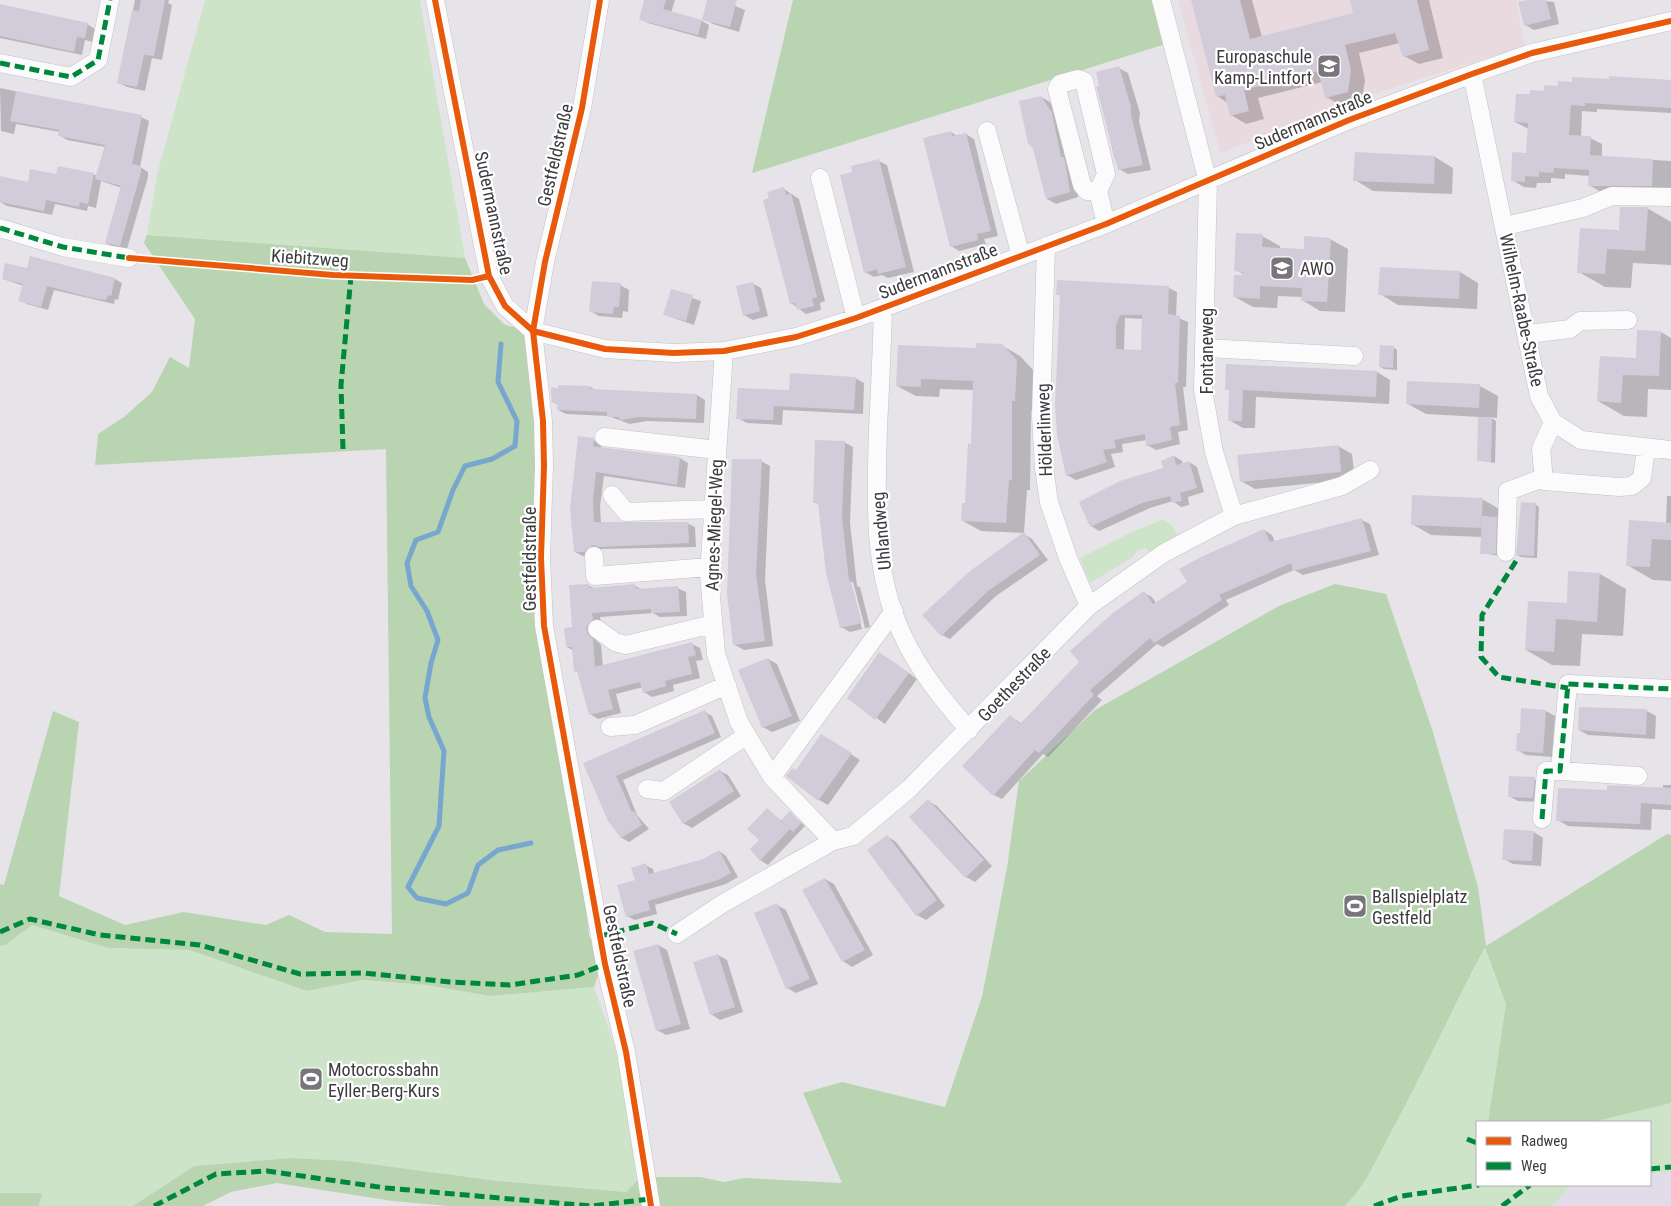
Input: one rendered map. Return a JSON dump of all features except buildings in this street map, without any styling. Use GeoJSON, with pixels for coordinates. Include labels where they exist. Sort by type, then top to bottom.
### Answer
{"type":"FeatureCollection","features":[{"type":"Feature","properties":{"kind":"street"},"geometry":{"type":"LineString","coordinates":[[0,63],[70,77],[98,60],[110,0]]}},
{"type":"Feature","properties":{"kind":"street","name":"Sudermannstraße"},"geometry":{"type":"LineString","coordinates":[[435,0],[489,276],[505,306],[533,331],[605,349],[674,353],[724,351],[796,337],[856,318],[1106,224],[1350,120],[1472,74],[1532,53],[1671,21]]}},
{"type":"Feature","properties":{"kind":"street","name":"Gestfeldstraße"},"geometry":{"type":"LineString","coordinates":[[600,0],[582,108],[544,262],[533,331],[543,421],[544,466],[541,558],[544,626],[604,964],[626,1052],[651,1206]]}},
{"type":"Feature","properties":{"kind":"street","name":"Fontaneweg"},"geometry":{"type":"LineString","coordinates":[[1161,0],[1208,182],[1203,390],[1214,452],[1234,516]]}},
{"type":"Feature","properties":{"kind":"street","name":"Wilhelm-Raabe-Straße"},"geometry":{"type":"LineString","coordinates":[[1472,74],[1528,334],[1539,396],[1553,422],[1581,440],[1646,449],[1671,450]]}},
{"type":"Feature","properties":{"kind":"street"},"geometry":{"type":"LineString","coordinates":[[1078,79],[1084,82],[1106,174],[1103,185],[1098,191],[1087,191],[1082,186],[1057,89],[1060,84],[1078,79]]}},
{"type":"Feature","properties":{"kind":"street"},"geometry":{"type":"LineString","coordinates":[[987,131],[1021,256]]}},
{"type":"Feature","properties":{"kind":"street"},"geometry":{"type":"LineString","coordinates":[[820,178],[856,318]]}},
{"type":"Feature","properties":{"kind":"street"},"geometry":{"type":"LineString","coordinates":[[1098,191],[1106,224]]}},
{"type":"Feature","properties":{"kind":"street"},"geometry":{"type":"LineString","coordinates":[[1505,226],[1583,208],[1612,196],[1671,198]]}},
{"type":"Feature","properties":{"kind":"street"},"geometry":{"type":"LineString","coordinates":[[0,228],[63,246],[130,258]]}},
{"type":"Feature","properties":{"kind":"street","name":"Hölderlinweg"},"geometry":{"type":"LineString","coordinates":[[1046,246],[1041,416],[1044,468],[1049,502],[1068,558],[1089,606]]}},
{"type":"Feature","properties":{"kind":"street","name":"Uhlandweg"},"geometry":{"type":"LineString","coordinates":[[883,308],[876,500],[878,544],[894,611],[902,634],[931,687],[969,730]]}},
{"type":"Feature","properties":{"kind":"street"},"geometry":{"type":"LineString","coordinates":[[1528,334],[1570,329],[1580,321],[1628,320]]}},
{"type":"Feature","properties":{"kind":"street"},"geometry":{"type":"LineString","coordinates":[[1205,348],[1354,356]]}},
{"type":"Feature","properties":{"kind":"street","name":"Agnes-Miegel-Weg"},"geometry":{"type":"LineString","coordinates":[[724,351],[709,567],[716,654],[739,722],[772,777],[833,841]]}},
{"type":"Feature","properties":{"kind":"street"},"geometry":{"type":"LineString","coordinates":[[1553,422],[1541,449],[1544,481],[1603,487],[1632,486],[1642,478],[1646,449]]}},
{"type":"Feature","properties":{"kind":"street"},"geometry":{"type":"LineString","coordinates":[[604,436],[717,450]]}},
{"type":"Feature","properties":{"kind":"street","name":"Goethestraße"},"geometry":{"type":"LineString","coordinates":[[678,934],[722,904],[833,841],[853,836],[910,788],[1089,606],[1164,553],[1234,516],[1342,486],[1370,470]]}},
{"type":"Feature","properties":{"kind":"street"},"geometry":{"type":"LineString","coordinates":[[1506,552],[1508,491],[1543,478]]}},
{"type":"Feature","properties":{"kind":"street"},"geometry":{"type":"LineString","coordinates":[[612,495],[626,512],[713,509]]}},
{"type":"Feature","properties":{"kind":"street"},"geometry":{"type":"LineString","coordinates":[[594,556],[595,576],[709,567]]}},
{"type":"Feature","properties":{"kind":"street"},"geometry":{"type":"LineString","coordinates":[[772,777],[894,611]]}},
{"type":"Feature","properties":{"kind":"street"},"geometry":{"type":"LineString","coordinates":[[597,629],[615,642],[626,645],[713,624]]}},
{"type":"Feature","properties":{"kind":"street"},"geometry":{"type":"LineString","coordinates":[[1560,771],[1568,684],[1671,689]]}},
{"type":"Feature","properties":{"kind":"street"},"geometry":{"type":"LineString","coordinates":[[610,727],[629,727],[640,724],[726,685]]}},
{"type":"Feature","properties":{"kind":"street"},"geometry":{"type":"LineString","coordinates":[[647,789],[664,791],[747,735]]}},
{"type":"Feature","properties":{"kind":"street"},"geometry":{"type":"LineString","coordinates":[[1542,819],[1546,771],[1638,776]]}},
{"type":"Feature","properties":{"kind":"shaded area","name":"Europaschule Kamp-Lintfort"},"geometry":{"type":"Polygon","coordinates":[[[1178,0],[1516,0],[1525,46],[1376,93],[1220,153],[1178,0]]]}},
{"type":"Feature","properties":{"kind":"shaded area"},"geometry":{"type":"Polygon","coordinates":[[[1671,1172],[1671,1206],[1553,1206],[1570,1186],[1651,1186],[1651,1174],[1671,1172]]]}},
{"type":"Feature","properties":{"kind":"green space"},"geometry":{"type":"Polygon","coordinates":[[[205,0],[420,0],[465,258],[147,235],[158,171],[205,0]]]}},
{"type":"Feature","properties":{"kind":"green space"},"geometry":{"type":"Polygon","coordinates":[[[793,0],[1161,0],[1172,42],[752,173],[793,0]]]}},
{"type":"Feature","properties":{"kind":"green space"},"geometry":{"type":"Polygon","coordinates":[[[147,235],[465,258],[484,304],[505,325],[533,331],[541,558],[576,810],[589,936],[603,960],[594,987],[490,996],[427,985],[362,980],[307,991],[190,950],[108,948],[32,925],[5,945],[0,946],[0,884],[4,885],[53,711],[79,722],[59,896],[125,925],[184,912],[266,925],[289,915],[325,932],[392,934],[386,449],[95,465],[98,434],[124,417],[152,392],[170,357],[189,368],[195,319],[144,243],[147,235]]]}},
{"type":"Feature","properties":{"kind":"green space"},"geometry":{"type":"Polygon","coordinates":[[[1163,519],[1172,525],[1177,535],[1150,552],[1145,548],[1138,550],[1133,557],[1090,583],[1080,558],[1163,519]]]}},
{"type":"Feature","properties":{"kind":"green space"},"geometry":{"type":"Polygon","coordinates":[[[1335,584],[1386,594],[1432,729],[1478,887],[1486,946],[1667,834],[1671,835],[1671,1103],[1597,1121],[1488,1121],[1506,1004],[1485,947],[1369,1174],[1358,1191],[1344,1206],[448,1206],[393,1201],[277,1183],[231,1192],[203,1206],[133,1206],[194,1166],[292,1158],[348,1161],[498,1181],[626,1192],[640,1178],[647,1177],[700,1177],[724,1182],[744,1178],[842,1183],[803,1093],[842,1082],[945,1107],[982,997],[1007,868],[1019,781],[1095,710],[1279,606],[1335,584]]]}},
{"type":"Feature","properties":{"kind":"green space","name":"Motocrossbahn Eyller-Berg-Kurs"},"geometry":{"type":"Polygon","coordinates":[[[32,925],[108,948],[190,950],[307,991],[362,980],[427,985],[490,996],[594,987],[618,1055],[640,1178],[626,1192],[498,1181],[348,1161],[292,1158],[194,1166],[133,1206],[39,1206],[42,1193],[0,1193],[0,946],[5,945],[32,925]]]}},
{"type":"Feature","properties":{"kind":"green space"},"geometry":{"type":"Polygon","coordinates":[[[1486,946],[1506,1004],[1488,1121],[1476,1121],[1476,1186],[1570,1186],[1553,1206],[1344,1206],[1358,1191],[1369,1174],[1486,946]]]}},
{"type":"Feature","properties":{"kind":"green space"},"geometry":{"type":"Polygon","coordinates":[[[1671,1103],[1671,1172],[1651,1174],[1651,1121],[1597,1121],[1671,1103]]]}},
{"type":"Feature","properties":{"kind":"green space"},"geometry":{"type":"Polygon","coordinates":[[[0,1193],[42,1193],[39,1206],[0,1206],[0,1193]]]}},
{"type":"Feature","properties":{"kind":"waterway"},"geometry":{"type":"LineString","coordinates":[[501,344],[498,382],[517,421],[515,446],[492,459],[465,466],[453,490],[438,532],[416,540],[407,563],[411,586],[427,611],[438,640],[431,663],[425,698],[429,717],[444,751],[439,826],[408,887],[417,898],[446,904],[468,893],[478,865],[498,850],[531,843]]}},
{"type":"Feature","properties":{"kind":"marked path"},"geometry":{"type":"LineString","coordinates":[[0,63],[71,77],[98,60],[110,0]]}},
{"type":"Feature","properties":{"kind":"marked path"},"geometry":{"type":"LineString","coordinates":[[0,228],[63,247],[129,258]]}},
{"type":"Feature","properties":{"kind":"marked path"},"geometry":{"type":"LineString","coordinates":[[343,449],[341,385],[351,276]]}},
{"type":"Feature","properties":{"kind":"marked path"},"geometry":{"type":"LineString","coordinates":[[1516,561],[1482,615],[1481,657],[1499,677],[1568,688]]}},
{"type":"Feature","properties":{"kind":"marked path"},"geometry":{"type":"LineString","coordinates":[[1542,819],[1546,771],[1560,771],[1568,684],[1671,689]]}},
{"type":"Feature","properties":{"kind":"marked path"},"geometry":{"type":"LineString","coordinates":[[0,932],[30,919],[100,935],[200,945],[300,974],[364,973],[450,982],[510,985],[578,975],[605,964]]}},
{"type":"Feature","properties":{"kind":"marked path"},"geometry":{"type":"LineString","coordinates":[[600,936],[652,923],[677,934]]}},
{"type":"Feature","properties":{"kind":"marked path"},"geometry":{"type":"LineString","coordinates":[[1467,1139],[1476,1143]]}},
{"type":"Feature","properties":{"kind":"marked path"},"geometry":{"type":"LineString","coordinates":[[1651,1169],[1671,1167]]}},
{"type":"Feature","properties":{"kind":"marked path"},"geometry":{"type":"LineString","coordinates":[[154,1206],[216,1174],[267,1171],[386,1188],[591,1206],[650,1199]]}},
{"type":"Feature","properties":{"kind":"marked path"},"geometry":{"type":"LineString","coordinates":[[1374,1206],[1402,1196],[1476,1185]]}},
{"type":"Feature","properties":{"kind":"marked path"},"geometry":{"type":"LineString","coordinates":[[1502,1206],[1529,1186]]}},
{"type":"Feature","properties":{"kind":"cycle path"},"geometry":{"type":"LineString","coordinates":[[435,0],[489,276],[505,306],[533,331],[605,349],[674,353],[724,351],[796,337],[856,318],[1106,224],[1349,120],[1472,74],[1532,53],[1671,21]]}},
{"type":"Feature","properties":{"kind":"cycle path"},"geometry":{"type":"LineString","coordinates":[[600,0],[582,108],[545,262],[533,331],[543,421],[544,466],[541,558],[544,626],[605,964],[626,1052],[651,1206]]}},
{"type":"Feature","properties":{"kind":"cycle path","name":"Kiebitzweg"},"geometry":{"type":"LineString","coordinates":[[129,258],[333,275],[472,280],[489,276]]}},
{"type":"Feature","properties":{"kind":"place","name":"Europaschule Kamp-Lintfort"},"geometry":{"type":"Point","coordinates":[1329,66]}},
{"type":"Feature","properties":{"kind":"place","name":"AWO"},"geometry":{"type":"Point","coordinates":[1282,268]}},
{"type":"Feature","properties":{"kind":"place","name":"Ballspielplatz Gestfeld"},"geometry":{"type":"Point","coordinates":[1355,906]}},
{"type":"Feature","properties":{"kind":"place","name":"Motocrossbahn Eyller-Berg-Kurs"},"geometry":{"type":"Point","coordinates":[311,1079]}}]}
